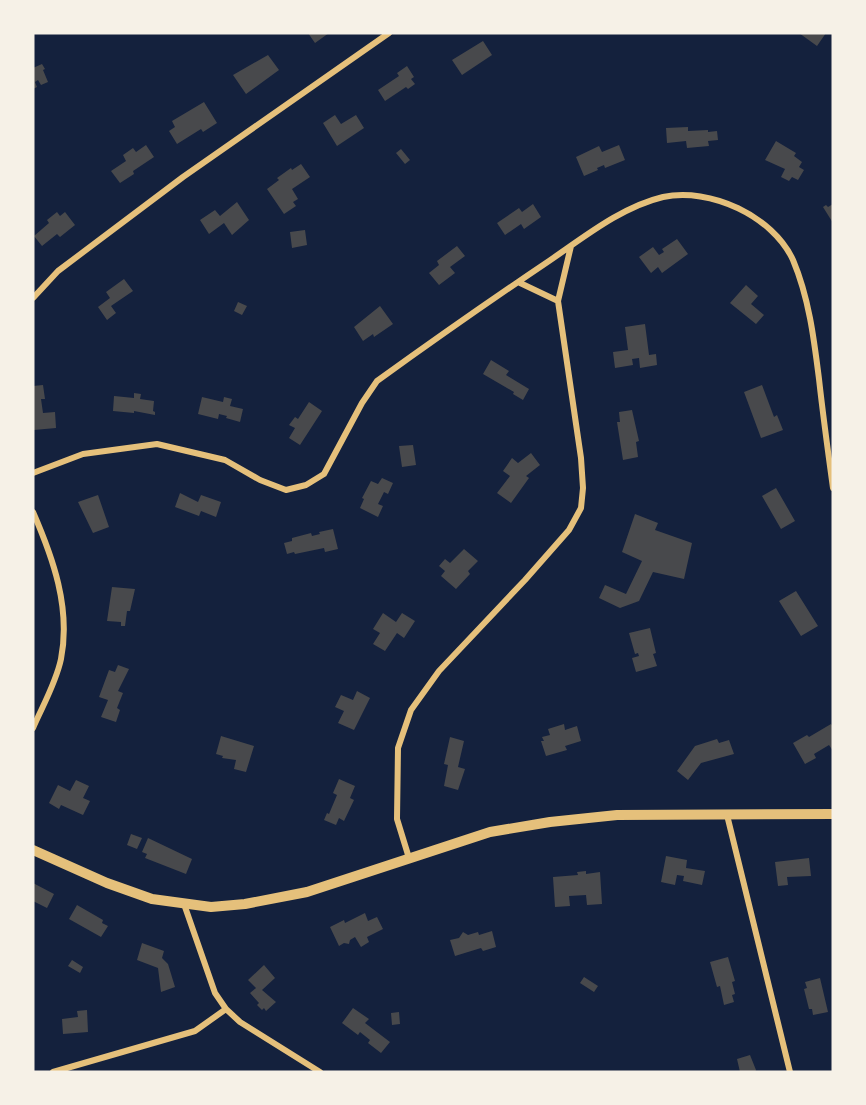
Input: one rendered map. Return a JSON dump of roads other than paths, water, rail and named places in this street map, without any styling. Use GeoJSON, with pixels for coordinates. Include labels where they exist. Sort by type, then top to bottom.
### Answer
{"type":"FeatureCollection","features":[{"type":"Feature","properties":{"kind":"main road"},"geometry":{"type":"LineString","coordinates":[[33,850],[152,899],[211,906],[245,904],[280,898],[336,884],[490,832],[550,822],[617,815],[833,814]]}},
{"type":"Feature","properties":{"kind":"street"},"geometry":{"type":"LineString","coordinates":[[33,298],[58,271],[183,177],[389,33]]}},
{"type":"Feature","properties":{"kind":"street"},"geometry":{"type":"LineString","coordinates":[[33,473],[83,454],[157,444],[225,460],[260,480],[286,490],[306,485],[324,474],[362,403],[377,381],[571,246],[637,206],[664,197],[688,195],[709,196],[733,205],[776,234],[792,258],[812,329],[833,488]]}},
{"type":"Feature","properties":{"kind":"street"},"geometry":{"type":"LineString","coordinates":[[409,858],[397,819],[398,748],[411,710],[439,671],[569,530],[581,508],[583,488],[581,458],[558,301],[571,246]]}},
{"type":"Feature","properties":{"kind":"street"},"geometry":{"type":"LineString","coordinates":[[518,282],[558,301]]}},
{"type":"Feature","properties":{"kind":"street"},"geometry":{"type":"LineString","coordinates":[[33,512],[50,550],[61,596],[63,627],[60,661],[33,728]]}},
{"type":"Feature","properties":{"kind":"street"},"geometry":{"type":"LineString","coordinates":[[727,814],[790,1072]]}},
{"type":"Feature","properties":{"kind":"street"},"geometry":{"type":"LineString","coordinates":[[184,903],[211,982],[226,1009],[240,1022],[320,1072]]}},
{"type":"Feature","properties":{"kind":"street"},"geometry":{"type":"LineString","coordinates":[[52,1072],[195,1031],[226,1009]]}}]}
